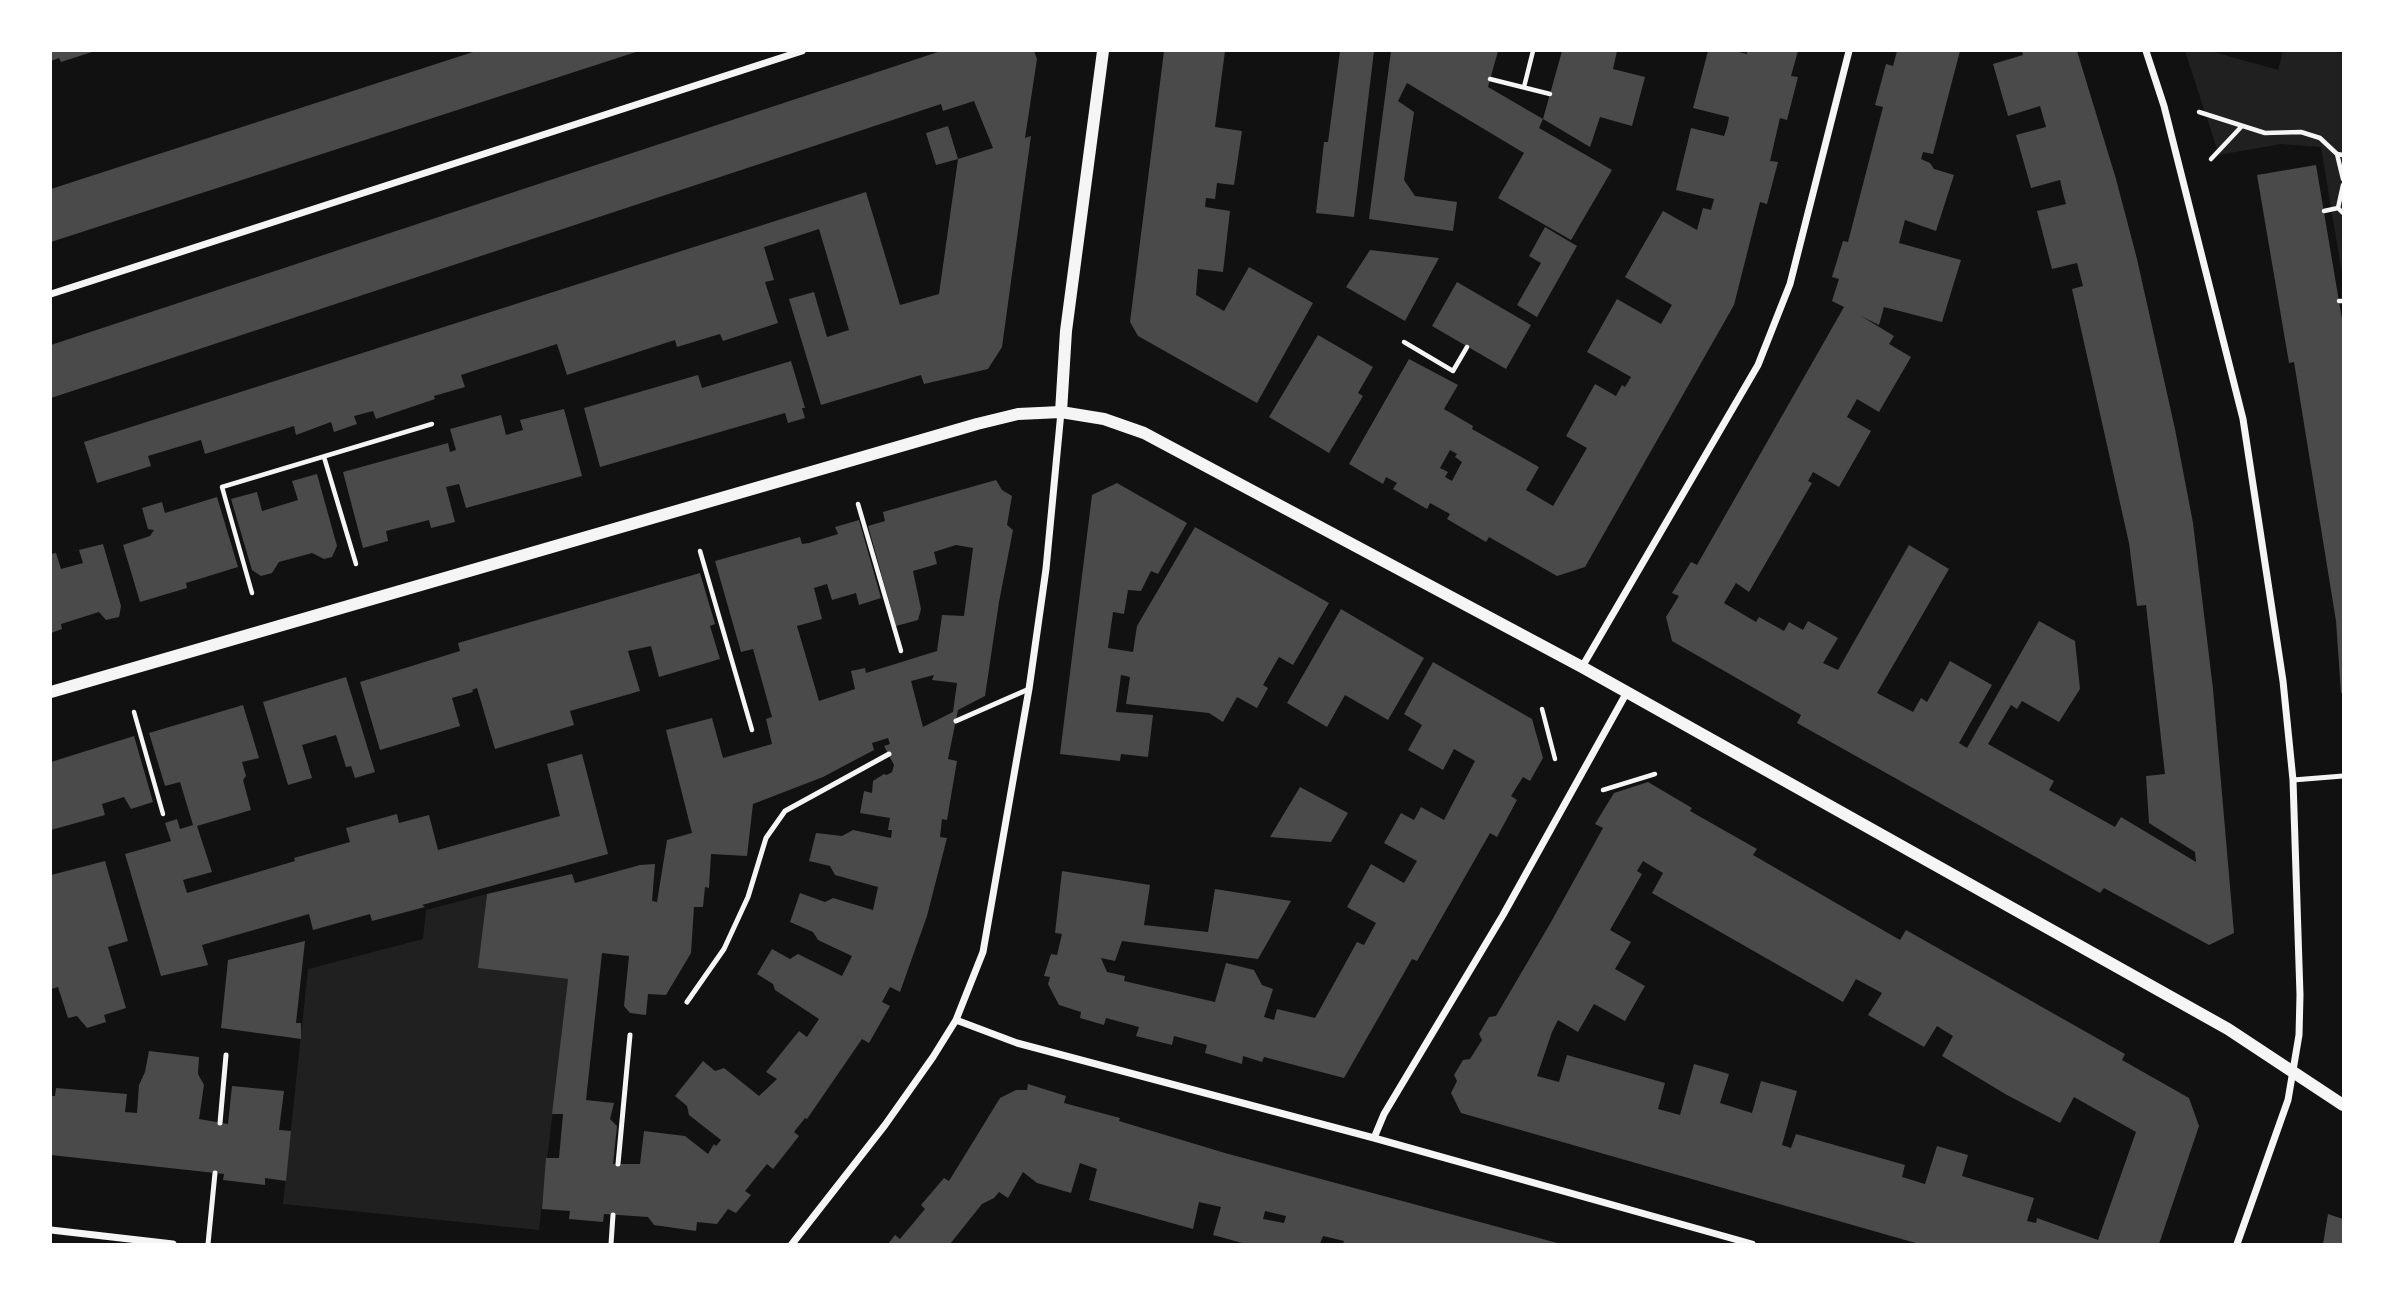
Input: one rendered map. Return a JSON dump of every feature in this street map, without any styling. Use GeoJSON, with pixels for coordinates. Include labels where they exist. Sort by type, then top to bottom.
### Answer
{"type":"FeatureCollection","features":[{"type":"Feature","properties":{"kind":"street"},"geometry":{"type":"LineString","coordinates":[[51,294],[802,51]]}},
{"type":"Feature","properties":{"kind":"street"},"geometry":{"type":"LineString","coordinates":[[792,1244],[886,1125],[956,1020],[983,952],[1029,689],[1046,569],[1066,331],[1102,51]]}},
{"type":"Feature","properties":{"kind":"street"},"geometry":{"type":"LineString","coordinates":[[1582,667],[1758,365],[1790,284],[1849,51]]}},
{"type":"Feature","properties":{"kind":"street"},"geometry":{"type":"LineString","coordinates":[[2146,51],[2164,106],[2243,419],[2283,681],[2292,780],[2299,1035],[2294,1072],[2281,1124],[2237,1244]]}},
{"type":"Feature","properties":{"kind":"street"},"geometry":{"type":"LineString","coordinates":[[51,692],[977,424],[1018,414],[1061,412],[1104,419],[1144,433],[1582,667],[2228,1029],[2343,1105]]}},
{"type":"Feature","properties":{"kind":"street"},"geometry":{"type":"LineString","coordinates":[[1374,1138],[1384,1114],[1503,915],[1627,692]]}},
{"type":"Feature","properties":{"kind":"street"},"geometry":{"type":"LineString","coordinates":[[956,1020],[1017,1043],[1374,1138],[1752,1244]]}},
{"type":"Feature","properties":{"kind":"street"},"geometry":{"type":"LineString","coordinates":[[51,1230],[173,1244]]}},
{"type":"Feature","properties":{"kind":"lane"},"geometry":{"type":"LineString","coordinates":[[956,721],[1029,689]]}},
{"type":"Feature","properties":{"kind":"lane"},"geometry":{"type":"LineString","coordinates":[[687,1002],[724,948],[748,897],[766,838],[785,811],[889,754]]}},
{"type":"Feature","properties":{"kind":"lane"},"geometry":{"type":"LineString","coordinates":[[2292,780],[2343,776]]}},
{"type":"Feature","properties":{"kind":"lane"},"geometry":{"type":"LineString","coordinates":[[618,1164],[630,1035]]}},
{"type":"Feature","properties":{"kind":"lane"},"geometry":{"type":"LineString","coordinates":[[220,1123],[226,1055]]}},
{"type":"Feature","properties":{"kind":"lane"},"geometry":{"type":"LineString","coordinates":[[208,1244],[215,1173]]}},
{"type":"Feature","properties":{"kind":"lane"},"geometry":{"type":"LineString","coordinates":[[611,1244],[613,1215]]}},
{"type":"Feature","properties":{"kind":"path"},"geometry":{"type":"LineString","coordinates":[[1524,88],[1533,51]]}},
{"type":"Feature","properties":{"kind":"path"},"geometry":{"type":"LineString","coordinates":[[1490,79],[1550,94]]}},
{"type":"Feature","properties":{"kind":"path"},"geometry":{"type":"LineString","coordinates":[[2199,112],[2265,132],[2301,132],[2320,138],[2340,154],[2343,179]]}},
{"type":"Feature","properties":{"kind":"path"},"geometry":{"type":"LineString","coordinates":[[2211,159],[2242,127]]}},
{"type":"Feature","properties":{"kind":"path"},"geometry":{"type":"LineString","coordinates":[[2338,208],[2343,185]]}},
{"type":"Feature","properties":{"kind":"path"},"geometry":{"type":"LineString","coordinates":[[2324,211],[2338,208]]}},
{"type":"Feature","properties":{"kind":"path"},"geometry":{"type":"LineString","coordinates":[[2338,208],[2343,213]]}},
{"type":"Feature","properties":{"kind":"path"},"geometry":{"type":"LineString","coordinates":[[1404,342],[1453,371],[1468,347]]}},
{"type":"Feature","properties":{"kind":"path"},"geometry":{"type":"LineString","coordinates":[[252,593],[222,487],[432,424]]}},
{"type":"Feature","properties":{"kind":"path"},"geometry":{"type":"LineString","coordinates":[[324,457],[356,564]]}},
{"type":"Feature","properties":{"kind":"path"},"geometry":{"type":"LineString","coordinates":[[858,504],[901,651]]}},
{"type":"Feature","properties":{"kind":"path"},"geometry":{"type":"LineString","coordinates":[[700,551],[751,730]]}},
{"type":"Feature","properties":{"kind":"path"},"geometry":{"type":"LineString","coordinates":[[1542,709],[1555,759]]}},
{"type":"Feature","properties":{"kind":"path"},"geometry":{"type":"LineString","coordinates":[[134,712],[163,814]]}},
{"type":"Feature","properties":{"kind":"path"},"geometry":{"type":"LineString","coordinates":[[1603,790],[1655,775]]}},
{"type":"Feature","properties":{"kind":"shaded area"},"geometry":{"type":"Polygon","coordinates":[[[2185,51],[2210,51],[2278,70],[2283,51],[2333,51],[2343,54],[2343,280],[2321,147],[2281,144],[2219,155],[2185,51]]]}},
{"type":"Feature","properties":{"kind":"shaded area"},"geometry":{"type":"Polygon","coordinates":[[[487,894],[479,968],[568,979],[539,1230],[283,1204],[308,969],[423,939],[426,910],[487,894]]]}},
{"type":"Feature","properties":{"kind":"building"},"geometry":{"type":"Polygon","coordinates":[[[51,51],[95,51],[61,62],[59,58],[51,61],[51,51]]]}},
{"type":"Feature","properties":{"kind":"building"},"geometry":{"type":"Polygon","coordinates":[[[476,51],[639,51],[51,242],[51,189],[476,51]]]}},
{"type":"Feature","properties":{"kind":"building"},"geometry":{"type":"Polygon","coordinates":[[[941,51],[1034,51],[1037,59],[1025,138],[1031,136],[1002,347],[988,369],[924,384],[921,375],[821,405],[789,299],[814,292],[827,337],[849,330],[819,229],[764,247],[774,280],[765,282],[778,323],[723,341],[720,334],[677,347],[675,340],[567,375],[557,344],[461,375],[465,387],[434,396],[435,399],[376,419],[373,411],[354,416],[357,424],[334,432],[331,422],[296,435],[294,426],[205,454],[201,440],[148,456],[151,466],[97,483],[84,442],[866,192],[900,305],[939,294],[958,159],[993,148],[974,101],[943,111],[941,104],[51,398],[51,345],[941,51]]]}},
{"type":"Feature","properties":{"kind":"building"},"geometry":{"type":"Polygon","coordinates":[[[1164,51],[1225,51],[1215,127],[1242,131],[1234,185],[1217,183],[1215,199],[1206,198],[1205,207],[1230,211],[1223,272],[1198,269],[1196,295],[1224,311],[1249,267],[1313,303],[1257,403],[1138,336],[1130,322],[1164,51]]]}},
{"type":"Feature","properties":{"kind":"building"},"geometry":{"type":"Polygon","coordinates":[[[1340,51],[1374,51],[1354,217],[1316,213],[1324,142],[1328,142],[1340,51]]]}},
{"type":"Feature","properties":{"kind":"building"},"geometry":{"type":"Polygon","coordinates":[[[1391,51],[1498,51],[1488,87],[1543,119],[1539,128],[1612,170],[1571,240],[1498,198],[1524,153],[1407,83],[1398,101],[1414,112],[1404,180],[1415,196],[1457,202],[1453,231],[1369,219],[1391,51]]]}},
{"type":"Feature","properties":{"kind":"building"},"geometry":{"type":"Polygon","coordinates":[[[1562,51],[1617,51],[1613,69],[1645,77],[1632,126],[1600,117],[1590,147],[1543,119],[1562,51]]]}},
{"type":"Feature","properties":{"kind":"building"},"geometry":{"type":"Polygon","coordinates":[[[1708,51],[1747,54],[1747,51],[1798,51],[1791,76],[1798,77],[1787,120],[1780,118],[1770,161],[1778,162],[1767,204],[1760,202],[1734,305],[1585,567],[1557,576],[1489,537],[1486,542],[1447,519],[1450,514],[1430,503],[1427,509],[1393,489],[1397,483],[1386,477],[1383,484],[1349,464],[1409,359],[1458,385],[1444,409],[1473,426],[1472,429],[1539,467],[1526,490],[1553,506],[1587,448],[1566,436],[1595,384],[1616,396],[1622,385],[1625,387],[1631,377],[1587,352],[1617,299],[1661,324],[1672,305],[1625,277],[1663,211],[1697,230],[1703,208],[1711,210],[1714,199],[1676,190],[1691,128],[1724,136],[1729,117],[1693,108],[1708,51]],[[1450,450],[1440,468],[1448,472],[1445,477],[1452,481],[1462,462],[1455,457],[1457,454],[1450,450]]]}},
{"type":"Feature","properties":{"kind":"building"},"geometry":{"type":"Polygon","coordinates":[[[1897,51],[1960,51],[1933,154],[1923,152],[1921,159],[1930,163],[1934,169],[1954,175],[1936,231],[1905,220],[1899,243],[1961,260],[1942,322],[1884,307],[1879,325],[1861,316],[1894,336],[1889,344],[1911,357],[1879,412],[1857,399],[1847,417],[1871,431],[1839,487],[1813,472],[1808,481],[1812,483],[1749,592],[1736,583],[1724,603],[1756,622],[1759,617],[1784,631],[1789,622],[1803,630],[1808,621],[1838,638],[1823,663],[1838,670],[1909,545],[1949,569],[1877,693],[1913,712],[1921,698],[1927,702],[1950,661],[1992,685],[1959,743],[1967,748],[2039,621],[2075,641],[2080,689],[2059,722],[2022,701],[2017,709],[2011,705],[1988,744],[2054,781],[2049,790],[2115,827],[2121,817],[2196,862],[2195,852],[2149,823],[2146,776],[2165,774],[2146,605],[2137,606],[2129,543],[2072,289],[2083,286],[2077,263],[2052,269],[2037,211],[2066,204],[2060,180],[2031,188],[2016,135],[2046,127],[2040,106],[2008,116],[1993,64],[2023,55],[2022,51],[2077,51],[2137,259],[2193,523],[2213,689],[2234,933],[2209,945],[2104,888],[2100,893],[1797,723],[1801,715],[1672,641],[1666,617],[1679,596],[1672,593],[1691,562],[1697,565],[1844,307],[1832,301],[1839,279],[1832,277],[1843,241],[1848,242],[1883,107],[1875,105],[1886,64],[1893,66],[1897,51]]]}},
{"type":"Feature","properties":{"kind":"building"},"geometry":{"type":"Polygon","coordinates":[[[948,126],[958,159],[936,165],[926,133],[948,126]]]}},
{"type":"Feature","properties":{"kind":"building"},"geometry":{"type":"Polygon","coordinates":[[[2316,165],[2343,325],[2343,693],[2336,621],[2294,362],[2289,363],[2257,175],[2316,165]]]}},
{"type":"Feature","properties":{"kind":"building"},"geometry":{"type":"Polygon","coordinates":[[[1545,227],[1577,246],[1537,317],[1517,305],[1541,263],[1529,256],[1545,227]]]}},
{"type":"Feature","properties":{"kind":"building"},"geometry":{"type":"Polygon","coordinates":[[[1370,250],[1439,258],[1405,321],[1346,287],[1370,250]]]}},
{"type":"Feature","properties":{"kind":"building"},"geometry":{"type":"Polygon","coordinates":[[[1457,282],[1531,325],[1506,369],[1432,326],[1457,282]]]}},
{"type":"Feature","properties":{"kind":"building"},"geometry":{"type":"Polygon","coordinates":[[[1318,335],[1373,367],[1358,393],[1363,396],[1329,453],[1269,417],[1318,335]]]}},
{"type":"Feature","properties":{"kind":"building"},"geometry":{"type":"Polygon","coordinates":[[[791,361],[805,408],[802,408],[805,418],[788,423],[785,413],[600,467],[584,408],[698,375],[702,388],[791,361]]]}},
{"type":"Feature","properties":{"kind":"building"},"geometry":{"type":"Polygon","coordinates":[[[564,409],[582,476],[466,508],[459,484],[446,487],[455,522],[431,528],[429,520],[386,531],[388,541],[363,548],[343,472],[448,443],[450,452],[456,450],[450,429],[501,415],[506,435],[523,430],[520,420],[564,409]]]}},
{"type":"Feature","properties":{"kind":"building"},"geometry":{"type":"Polygon","coordinates":[[[317,474],[337,546],[332,557],[324,559],[312,553],[279,562],[272,573],[261,576],[252,570],[231,499],[257,492],[262,511],[298,500],[292,481],[317,474]]]}},
{"type":"Feature","properties":{"kind":"building"},"geometry":{"type":"Polygon","coordinates":[[[996,480],[1002,490],[1012,496],[1007,525],[1013,530],[985,696],[958,710],[948,759],[957,761],[947,820],[942,819],[940,837],[947,838],[927,916],[900,992],[890,987],[882,1002],[890,1006],[869,1043],[862,1039],[807,1119],[805,1118],[794,1132],[799,1136],[773,1169],[767,1164],[745,1191],[751,1195],[736,1213],[728,1209],[717,1224],[697,1222],[696,1231],[654,1225],[648,1217],[604,1214],[603,1222],[569,1219],[570,1211],[542,1209],[546,1158],[559,1158],[563,1114],[552,1114],[568,979],[478,968],[487,894],[572,874],[575,883],[640,865],[655,864],[652,901],[657,902],[667,840],[692,833],[666,730],[712,718],[723,758],[772,744],[766,719],[772,717],[753,649],[741,652],[715,561],[800,537],[802,544],[809,543],[838,534],[835,527],[859,520],[881,598],[859,605],[856,593],[832,600],[827,584],[814,588],[822,619],[797,626],[819,701],[855,689],[851,671],[865,668],[866,673],[937,651],[942,615],[964,616],[973,548],[956,545],[934,552],[937,564],[913,571],[921,609],[918,620],[896,626],[868,526],[885,521],[883,512],[996,480]],[[934,675],[911,681],[923,727],[953,712],[957,683],[932,680],[934,675]],[[888,738],[872,743],[874,750],[823,777],[753,804],[747,856],[711,854],[709,888],[705,887],[703,907],[694,907],[691,953],[666,995],[648,994],[646,1015],[630,1013],[624,1006],[629,956],[602,953],[586,1100],[614,1103],[610,1119],[617,1126],[613,1164],[640,1164],[644,1131],[685,1136],[708,1154],[714,1144],[716,1146],[721,1140],[689,1115],[687,1106],[675,1096],[703,1061],[715,1071],[724,1068],[759,1096],[777,1079],[766,1072],[799,1031],[807,1037],[819,1019],[775,990],[773,984],[757,974],[772,949],[790,959],[798,954],[842,976],[852,956],[818,940],[813,932],[790,922],[800,893],[825,902],[833,898],[873,910],[878,887],[835,875],[830,866],[809,861],[816,833],[842,836],[853,830],[891,838],[892,830],[888,830],[890,818],[860,813],[864,791],[872,793],[873,781],[892,772],[894,765],[884,746],[890,744],[888,738]]]}},
{"type":"Feature","properties":{"kind":"building"},"geometry":{"type":"Polygon","coordinates":[[[1117,483],[1187,523],[1158,574],[1151,571],[1141,591],[1128,590],[1124,614],[1113,612],[1108,648],[1133,652],[1137,626],[1195,527],[1329,603],[1293,665],[1279,657],[1263,685],[1268,688],[1257,708],[1237,697],[1223,722],[1209,713],[1126,704],[1130,677],[1121,675],[1116,712],[1153,715],[1148,757],[1121,754],[1120,761],[1060,754],[1092,495],[1117,483]]]}},
{"type":"Feature","properties":{"kind":"building"},"geometry":{"type":"Polygon","coordinates":[[[217,497],[238,567],[186,583],[187,588],[140,602],[123,545],[150,536],[154,530],[148,529],[142,508],[162,502],[165,513],[217,497]]]}},
{"type":"Feature","properties":{"kind":"building"},"geometry":{"type":"Polygon","coordinates":[[[103,544],[121,606],[119,617],[106,620],[99,612],[61,624],[62,629],[51,633],[51,554],[56,553],[61,569],[83,563],[79,550],[103,544]]]}},
{"type":"Feature","properties":{"kind":"building"},"geometry":{"type":"Polygon","coordinates":[[[700,573],[715,624],[710,626],[720,659],[659,677],[651,646],[628,651],[640,691],[570,711],[574,725],[495,749],[477,688],[472,690],[473,692],[452,698],[460,726],[380,750],[360,682],[460,651],[458,643],[700,573]]]}},
{"type":"Feature","properties":{"kind":"building"},"geometry":{"type":"Polygon","coordinates":[[[1341,609],[1424,658],[1388,720],[1345,695],[1327,727],[1287,703],[1341,609]]]}},
{"type":"Feature","properties":{"kind":"building"},"geometry":{"type":"Polygon","coordinates":[[[1433,662],[1532,719],[1543,758],[1530,781],[1523,777],[1511,796],[1517,800],[1497,837],[1490,833],[1417,961],[1412,959],[1344,1078],[1264,1057],[1262,1062],[1243,1056],[1242,1064],[1205,1053],[1207,1045],[1174,1036],[1172,1045],[1136,1036],[1139,1027],[1106,1018],[1104,1025],[1080,1018],[1081,1012],[1059,1005],[1048,984],[1050,977],[1044,976],[1051,954],[1057,955],[1062,934],[1055,933],[1062,871],[1150,885],[1144,925],[1208,932],[1215,889],[1291,901],[1258,959],[1122,941],[1115,961],[1101,958],[1107,972],[1125,976],[1124,981],[1215,1002],[1226,963],[1254,970],[1262,985],[1273,989],[1264,1017],[1274,1020],[1277,1009],[1315,1018],[1357,942],[1364,945],[1376,923],[1347,907],[1371,864],[1404,883],[1417,861],[1384,843],[1401,813],[1414,820],[1421,807],[1444,820],[1475,761],[1454,749],[1443,770],[1408,750],[1422,725],[1404,714],[1433,662]]]}},
{"type":"Feature","properties":{"kind":"building"},"geometry":{"type":"Polygon","coordinates":[[[346,677],[375,772],[355,778],[351,766],[346,767],[336,735],[302,745],[312,778],[288,785],[263,702],[346,677]]]}},
{"type":"Feature","properties":{"kind":"building"},"geometry":{"type":"Polygon","coordinates":[[[243,705],[259,758],[242,762],[246,776],[243,780],[251,810],[197,826],[212,872],[183,880],[187,893],[350,842],[346,828],[397,814],[399,823],[429,815],[438,850],[560,816],[547,764],[582,754],[608,854],[372,921],[370,914],[313,930],[309,914],[202,945],[208,965],[161,976],[125,854],[171,841],[165,823],[177,819],[180,829],[193,825],[180,782],[165,786],[149,733],[243,705]]]}},
{"type":"Feature","properties":{"kind":"building"},"geometry":{"type":"Polygon","coordinates":[[[134,736],[153,802],[131,809],[124,797],[102,804],[105,815],[51,830],[51,762],[134,736]]]}},
{"type":"Feature","properties":{"kind":"building"},"geometry":{"type":"Polygon","coordinates":[[[1648,782],[1692,808],[1690,811],[1757,849],[1753,855],[1900,940],[1906,930],[2125,1054],[2122,1060],[2189,1098],[2199,1126],[2159,1244],[1919,1244],[1461,1113],[1451,1093],[1457,1081],[1454,1075],[1463,1060],[1470,1059],[1477,1048],[1482,1040],[1479,1034],[1489,1017],[1496,1016],[1551,922],[1603,828],[1595,824],[1614,793],[1648,782]],[[1643,861],[1637,871],[1642,874],[1610,930],[1631,942],[1615,969],[1645,986],[1625,1021],[1594,1004],[1578,1032],[1558,1020],[1537,1076],[1559,1082],[1567,1055],[1665,1083],[1658,1109],[1680,1115],[1694,1064],[1729,1074],[1720,1103],[1752,1113],[1761,1081],[1797,1091],[1782,1145],[1791,1148],[1796,1134],[1905,1165],[1902,1177],[1925,1184],[1937,1146],[1968,1155],[1962,1176],[2034,1198],[2027,1221],[2036,1223],[2037,1218],[2098,1240],[2136,1132],[2074,1097],[2060,1123],[2007,1095],[1942,1056],[1953,1036],[1937,1026],[1924,1047],[1868,1015],[1882,993],[1856,979],[1843,1002],[1652,893],[1663,873],[1643,861]]]}},
{"type":"Feature","properties":{"kind":"building"},"geometry":{"type":"Polygon","coordinates":[[[1300,787],[1348,813],[1331,842],[1270,837],[1300,787]]]}},
{"type":"Feature","properties":{"kind":"building"},"geometry":{"type":"Polygon","coordinates":[[[105,861],[128,941],[108,947],[126,1008],[104,1015],[106,1022],[87,1028],[77,1016],[68,1018],[58,987],[51,989],[51,875],[105,861]]]}},
{"type":"Feature","properties":{"kind":"building"},"geometry":{"type":"Polygon","coordinates":[[[305,941],[296,1023],[301,1023],[301,1039],[221,1028],[228,960],[305,941]]]}},
{"type":"Feature","properties":{"kind":"building"},"geometry":{"type":"Polygon","coordinates":[[[149,1051],[199,1057],[198,1074],[204,1085],[199,1119],[228,1124],[232,1086],[284,1091],[279,1130],[291,1131],[286,1181],[265,1178],[265,1185],[223,1180],[224,1174],[51,1155],[51,1096],[55,1096],[56,1088],[127,1094],[125,1112],[137,1113],[139,1085],[149,1051]]]}},
{"type":"Feature","properties":{"kind":"building"},"geometry":{"type":"Polygon","coordinates":[[[1028,1084],[1066,1096],[1064,1103],[1120,1118],[1119,1121],[1225,1153],[1561,1244],[1343,1244],[1344,1241],[1323,1236],[1320,1244],[1246,1244],[1213,1235],[1221,1207],[1199,1202],[1193,1229],[1089,1200],[1097,1169],[1080,1163],[1071,1193],[1037,1183],[1023,1172],[1008,1198],[999,1192],[982,1204],[950,1244],[888,1244],[895,1235],[900,1239],[925,1209],[921,1205],[944,1178],[949,1181],[1000,1098],[1016,1090],[1027,1090],[1028,1084]],[[1265,1211],[1263,1219],[1284,1223],[1286,1216],[1265,1211]]]}},
{"type":"Feature","properties":{"kind":"building"},"geometry":{"type":"Polygon","coordinates":[[[2328,1214],[2343,1219],[2343,1244],[2323,1244],[2328,1214]]]}}]}
